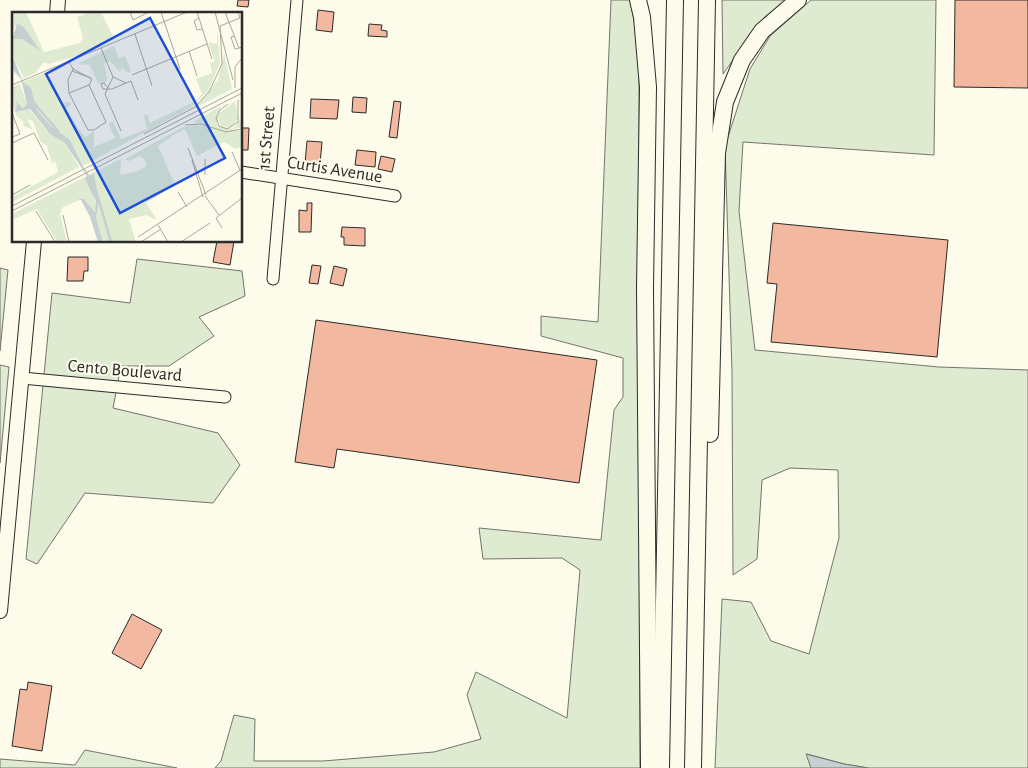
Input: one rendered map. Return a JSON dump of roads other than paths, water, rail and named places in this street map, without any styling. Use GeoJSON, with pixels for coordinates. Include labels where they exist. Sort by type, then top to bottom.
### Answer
{"type":"FeatureCollection","features":[{"type":"Feature","properties":{"kind":"highway"},"geometry":{"type":"LineString","coordinates":[[638,0],[642,17],[648,87],[644,288],[649,768]]}},
{"type":"Feature","properties":{"kind":"highway"},"geometry":{"type":"LineString","coordinates":[[664,0],[660,262],[669,291]]}},
{"type":"Feature","properties":{"kind":"highway"},"geometry":{"type":"LineString","coordinates":[[661,768],[674,0]]}},
{"type":"Feature","properties":{"kind":"highway"},"geometry":{"type":"LineString","coordinates":[[693,768],[707,0]]}},
{"type":"Feature","properties":{"kind":"highway"},"geometry":{"type":"LineString","coordinates":[[698,502],[710,445],[717,153],[725,102],[742,60],[762,31],[798,0]]}},
{"type":"Feature","properties":{"kind":"main road"},"geometry":{"type":"LineString","coordinates":[[0,611],[34,242]]}},
{"type":"Feature","properties":{"kind":"street","name":"1st Street"},"geometry":{"type":"LineString","coordinates":[[273,279],[280,178],[297,0]]}},
{"type":"Feature","properties":{"kind":"street","name":"Curtis Avenue"},"geometry":{"type":"LineString","coordinates":[[242,172],[395,196]]}},
{"type":"Feature","properties":{"kind":"street","name":"Cento Boulevard"},"geometry":{"type":"LineString","coordinates":[[22,378],[225,397]]}}]}
